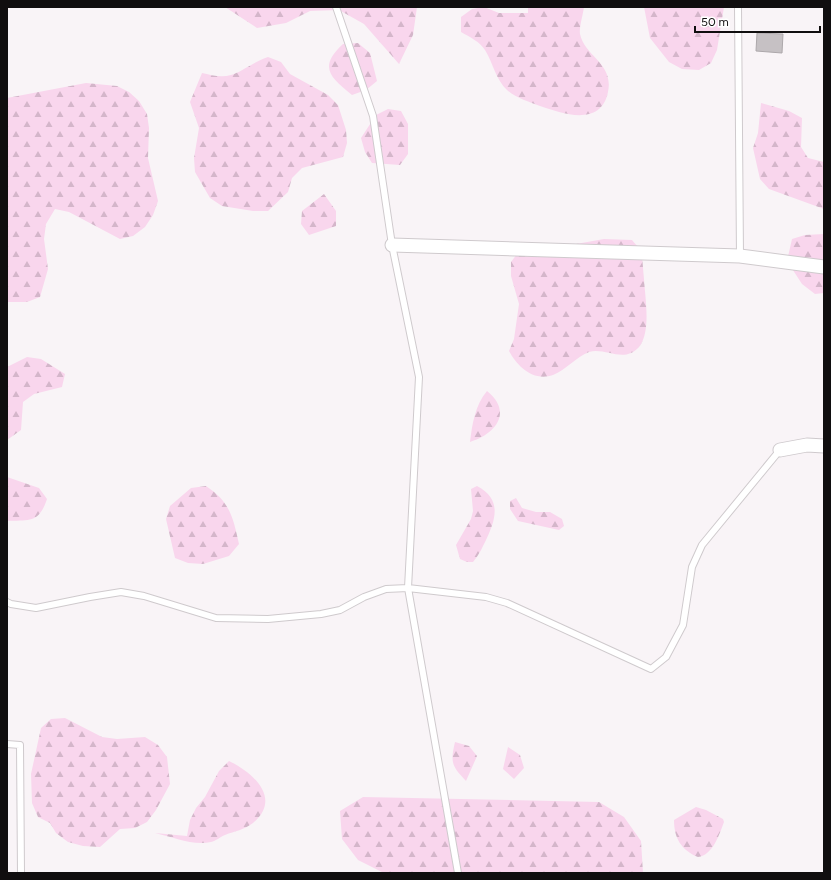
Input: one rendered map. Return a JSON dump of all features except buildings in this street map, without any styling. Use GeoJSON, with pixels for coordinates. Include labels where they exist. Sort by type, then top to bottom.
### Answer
{"type":"FeatureCollection","features":[{"type":"Feature","properties":{"kind":"street"},"geometry":{"type":"LineString","coordinates":[[392,245],[740,256],[824,267]]}},
{"type":"Feature","properties":{"kind":"street"},"geometry":{"type":"LineString","coordinates":[[780,450],[807,445],[824,446]]}},
{"type":"Feature","properties":{"kind":"lane"},"geometry":{"type":"LineString","coordinates":[[336,7],[373,116],[392,245],[419,377],[408,588],[458,873]]}},
{"type":"Feature","properties":{"kind":"lane"},"geometry":{"type":"LineString","coordinates":[[738,7],[740,256]]}},
{"type":"Feature","properties":{"kind":"lane"},"geometry":{"type":"LineString","coordinates":[[7,602],[10,604],[36,608],[90,596],[121,592],[166,601],[190,611],[216,618],[268,619],[321,614],[340,610],[364,597],[386,589],[408,588],[486,597],[507,603],[651,670],[666,658],[682,625],[692,567],[702,545],[780,450]]}},
{"type":"Feature","properties":{"kind":"lane"},"geometry":{"type":"LineString","coordinates":[[7,744],[20,745],[21,873]]}},
{"type":"Feature","properties":{"kind":"green space"},"geometry":{"type":"Polygon","coordinates":[[[225,7],[417,7],[413,35],[399,64],[364,24],[339,10],[310,11],[286,23],[257,28],[225,7]]]}},
{"type":"Feature","properties":{"kind":"green space"},"geometry":{"type":"Polygon","coordinates":[[[484,7],[499,13],[528,13],[528,7],[584,7],[580,34],[587,49],[603,67],[607,74],[609,82],[608,92],[604,103],[598,110],[589,114],[570,114],[549,109],[527,101],[507,90],[497,76],[483,47],[461,32],[461,17],[472,9],[484,7]]]}},
{"type":"Feature","properties":{"kind":"green space"},"geometry":{"type":"Polygon","coordinates":[[[644,7],[724,7],[717,50],[711,63],[699,70],[682,69],[669,62],[650,38],[644,7]]]}},
{"type":"Feature","properties":{"kind":"green space"},"geometry":{"type":"Polygon","coordinates":[[[358,43],[370,53],[377,81],[366,90],[352,95],[333,77],[329,65],[335,52],[343,44],[358,43]]]}},
{"type":"Feature","properties":{"kind":"green space"},"geometry":{"type":"Polygon","coordinates":[[[268,57],[281,62],[290,74],[328,95],[338,105],[346,130],[347,143],[343,157],[302,168],[292,178],[288,192],[268,211],[253,211],[222,206],[210,198],[195,172],[194,158],[199,128],[190,102],[202,73],[227,76],[239,72],[268,57]]]}},
{"type":"Feature","properties":{"kind":"green space"},"geometry":{"type":"Polygon","coordinates":[[[86,83],[117,86],[129,92],[139,101],[147,114],[149,128],[148,158],[158,201],[153,215],[145,227],[133,236],[120,239],[69,212],[55,209],[46,224],[44,239],[48,269],[40,297],[27,302],[7,302],[7,98],[86,83]]]}},
{"type":"Feature","properties":{"kind":"green space"},"geometry":{"type":"Polygon","coordinates":[[[761,103],[789,111],[802,118],[801,147],[808,158],[824,162],[824,209],[769,189],[760,179],[753,148],[758,133],[761,103]]]}},
{"type":"Feature","properties":{"kind":"green space"},"geometry":{"type":"Polygon","coordinates":[[[388,109],[401,111],[408,124],[408,154],[400,165],[372,163],[365,152],[361,138],[376,115],[388,109]]]}},
{"type":"Feature","properties":{"kind":"green space"},"geometry":{"type":"Polygon","coordinates":[[[324,194],[336,211],[336,226],[309,235],[301,224],[302,211],[324,194]]]}},
{"type":"Feature","properties":{"kind":"green space"},"geometry":{"type":"Polygon","coordinates":[[[824,234],[824,293],[815,294],[802,284],[787,261],[792,239],[805,235],[824,234]]]}},
{"type":"Feature","properties":{"kind":"green space"},"geometry":{"type":"Polygon","coordinates":[[[604,239],[632,240],[639,248],[642,255],[646,309],[643,340],[638,348],[626,355],[600,351],[589,352],[562,370],[546,377],[526,371],[516,362],[509,351],[514,339],[519,304],[511,276],[511,262],[520,250],[533,243],[576,244],[604,239]]]}},
{"type":"Feature","properties":{"kind":"green space"},"geometry":{"type":"Polygon","coordinates":[[[27,357],[41,359],[65,374],[62,387],[34,394],[23,402],[21,430],[7,440],[7,367],[27,357]]]}},
{"type":"Feature","properties":{"kind":"green space"},"geometry":{"type":"Polygon","coordinates":[[[487,391],[495,399],[499,407],[500,414],[498,421],[494,428],[487,434],[470,442],[473,422],[477,409],[487,391]]]}},
{"type":"Feature","properties":{"kind":"green space"},"geometry":{"type":"Polygon","coordinates":[[[7,477],[39,488],[47,499],[41,512],[33,519],[7,521],[7,477]]]}},
{"type":"Feature","properties":{"kind":"green space"},"geometry":{"type":"Polygon","coordinates":[[[206,486],[220,498],[229,511],[235,526],[239,544],[229,556],[203,564],[188,563],[175,558],[166,519],[170,506],[191,488],[206,486]]]}},
{"type":"Feature","properties":{"kind":"green space"},"geometry":{"type":"Polygon","coordinates":[[[477,486],[485,491],[490,497],[495,510],[490,532],[479,554],[473,562],[467,562],[460,559],[456,545],[471,519],[473,511],[471,489],[477,486]]]}},
{"type":"Feature","properties":{"kind":"green space"},"geometry":{"type":"Polygon","coordinates":[[[516,498],[522,508],[536,512],[550,512],[562,519],[564,526],[559,530],[518,521],[510,509],[510,501],[516,498]]]}},
{"type":"Feature","properties":{"kind":"green space"},"geometry":{"type":"Polygon","coordinates":[[[65,718],[102,737],[117,739],[145,737],[158,745],[167,757],[170,784],[156,810],[147,822],[135,828],[120,829],[100,847],[83,846],[68,842],[56,833],[50,823],[38,817],[32,803],[31,774],[41,728],[51,719],[65,718]]]}},
{"type":"Feature","properties":{"kind":"green space"},"geometry":{"type":"Polygon","coordinates":[[[455,742],[469,746],[477,756],[466,781],[453,764],[455,742]]]}},
{"type":"Feature","properties":{"kind":"green space"},"geometry":{"type":"Polygon","coordinates":[[[508,747],[520,755],[524,768],[514,779],[503,769],[508,747]]]}},
{"type":"Feature","properties":{"kind":"green space"},"geometry":{"type":"Polygon","coordinates":[[[229,761],[247,772],[261,788],[265,796],[265,805],[261,814],[253,823],[213,841],[204,843],[190,842],[155,833],[187,836],[190,820],[196,808],[205,797],[219,771],[229,761]]]}},
{"type":"Feature","properties":{"kind":"green space"},"geometry":{"type":"Polygon","coordinates":[[[363,797],[599,802],[624,817],[641,841],[643,873],[384,873],[358,860],[342,839],[340,811],[363,797]]]}},
{"type":"Feature","properties":{"kind":"green space"},"geometry":{"type":"Polygon","coordinates":[[[696,807],[706,810],[723,819],[724,822],[715,844],[708,853],[698,857],[683,847],[677,838],[674,826],[674,820],[696,807]]]}}]}
